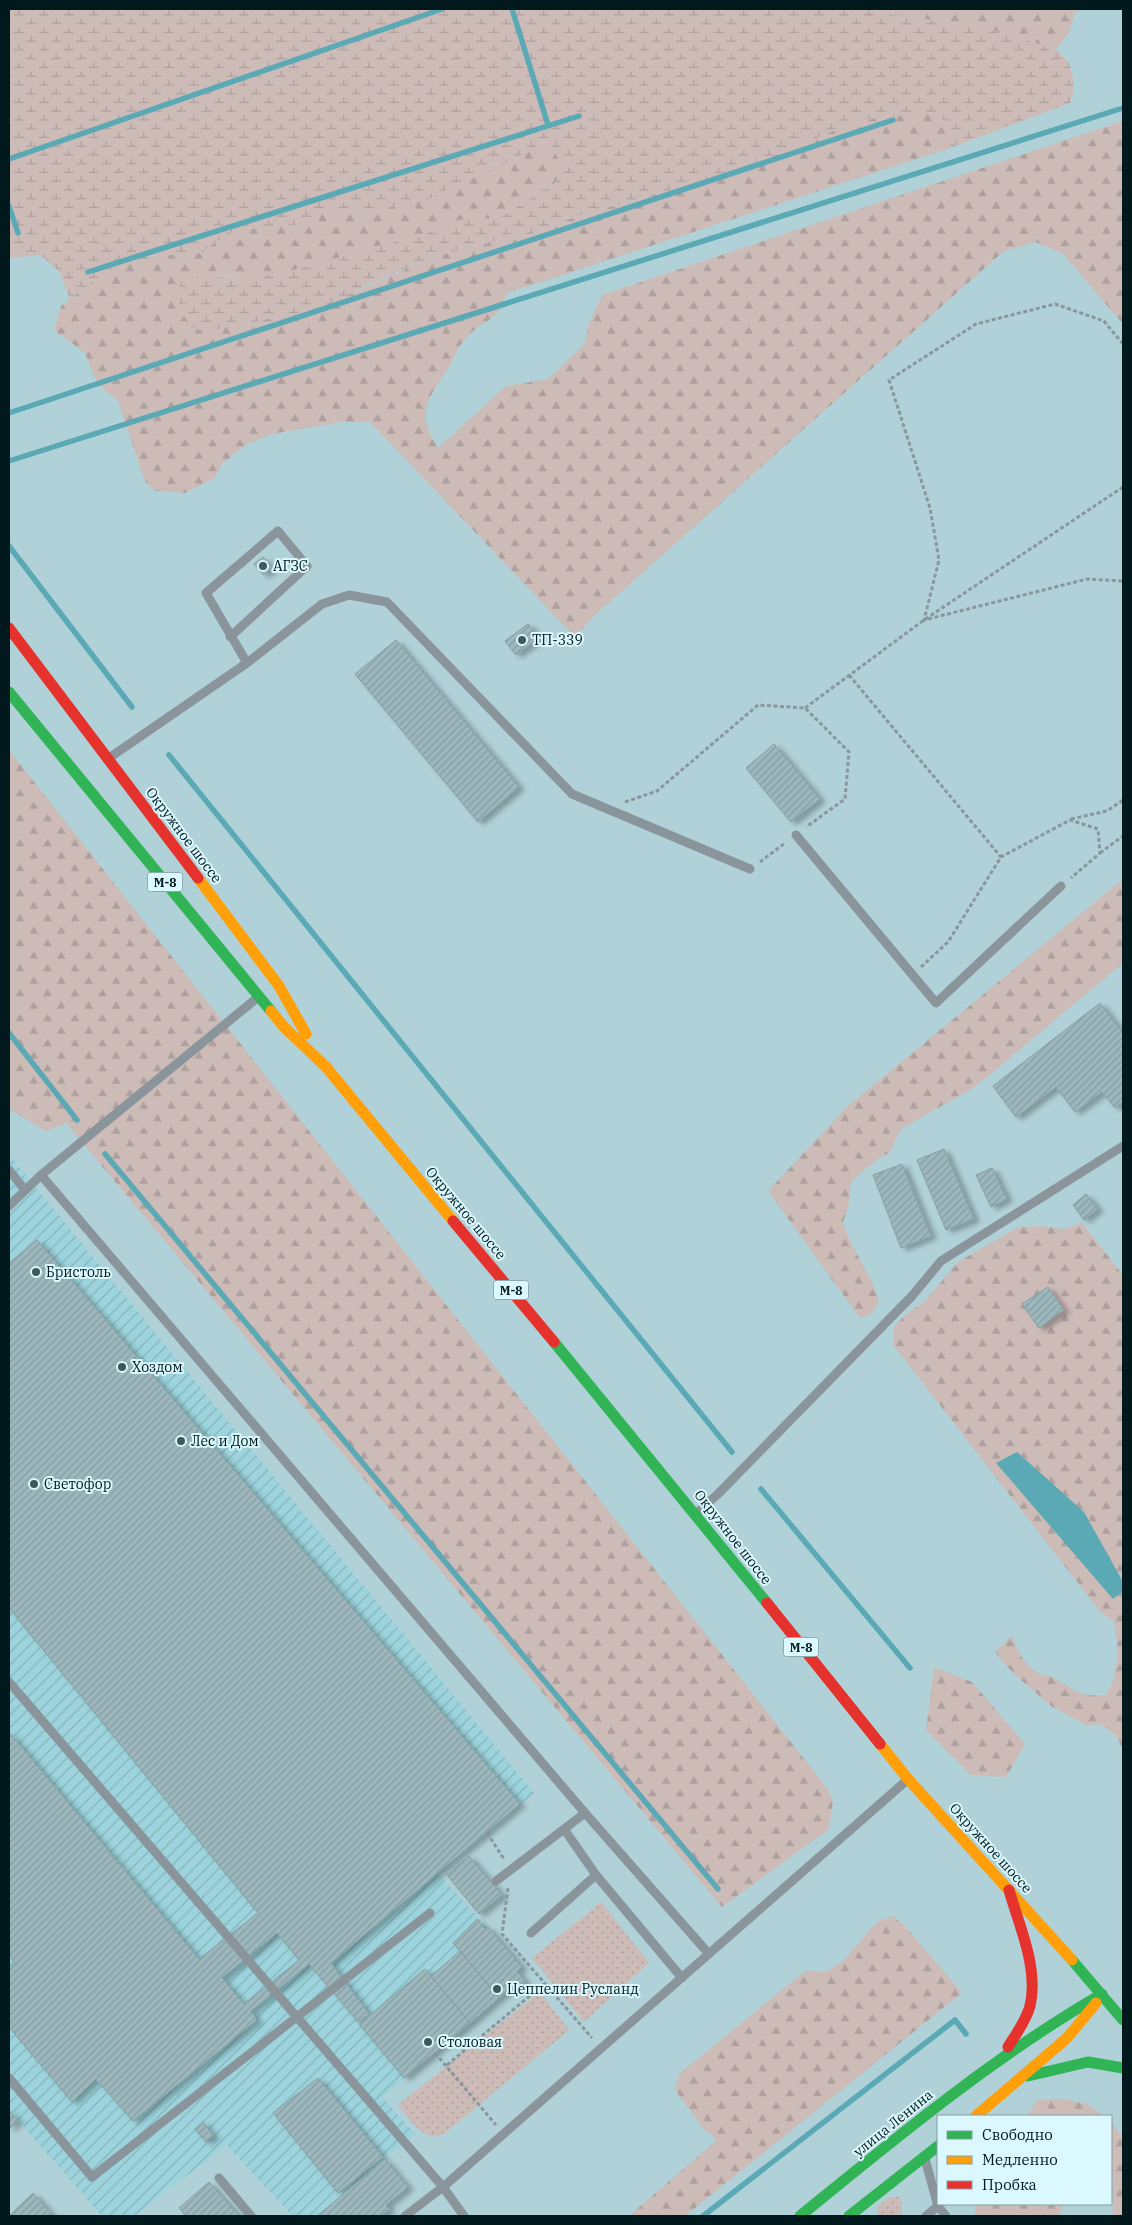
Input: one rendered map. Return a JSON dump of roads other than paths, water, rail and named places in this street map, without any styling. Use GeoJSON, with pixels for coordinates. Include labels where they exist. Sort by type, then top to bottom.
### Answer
{"type":"FeatureCollection","features":[{"type":"Feature","properties":{"kind":"main road","name":"Окружное шоссе"},"geometry":{"type":"LineString","coordinates":[[9,628],[279,986],[326,1067]]}},
{"type":"Feature","properties":{"kind":"main road","name":"Окружное шоссе"},"geometry":{"type":"LineString","coordinates":[[9,692],[284,1027],[326,1067],[696,1514],[908,1779],[1102,1994],[1123,2020]]}},
{"type":"Feature","properties":{"kind":"main road","name":"улица Ленина"},"geometry":{"type":"LineString","coordinates":[[1004,2053],[1026,2018],[1031,2001],[1033,1982],[1009,1890]]}},
{"type":"Feature","properties":{"kind":"main road","name":"улица Ленина"},"geometry":{"type":"LineString","coordinates":[[800,2216],[1004,2053],[1062,2015],[1102,1994]]}},
{"type":"Feature","properties":{"kind":"main road"},"geometry":{"type":"LineString","coordinates":[[977,2115],[1024,2077],[1067,2038],[1102,1994]]}},
{"type":"Feature","properties":{"kind":"main road"},"geometry":{"type":"LineString","coordinates":[[1024,2077],[1088,2062],[1123,2068]]}},
{"type":"Feature","properties":{"kind":"main road"},"geometry":{"type":"LineString","coordinates":[[849,2216],[937,2147]]}},
{"type":"Feature","properties":{"kind":"lane"},"geometry":{"type":"LineString","coordinates":[[230,637],[307,566],[278,531],[206,593],[230,637],[247,664]]}},
{"type":"Feature","properties":{"kind":"lane"},"geometry":{"type":"LineString","coordinates":[[108,758],[247,664],[322,604],[349,595],[388,602],[572,794],[750,869]]}},
{"type":"Feature","properties":{"kind":"lane"},"geometry":{"type":"LineString","coordinates":[[796,835],[936,1003],[1061,886]]}},
{"type":"Feature","properties":{"kind":"lane"},"geometry":{"type":"LineString","coordinates":[[9,1206],[41,1175],[259,996]]}},
{"type":"Feature","properties":{"kind":"lane"},"geometry":{"type":"LineString","coordinates":[[696,1514],[719,1494],[912,1296],[941,1261],[1123,1146]]}},
{"type":"Feature","properties":{"kind":"lane"},"geometry":{"type":"LineString","coordinates":[[9,1170],[25,1190]]}},
{"type":"Feature","properties":{"kind":"lane"},"geometry":{"type":"LineString","coordinates":[[41,1175],[585,1813],[709,1954]]}},
{"type":"Feature","properties":{"kind":"lane"},"geometry":{"type":"LineString","coordinates":[[9,1682],[443,2187],[464,2216]]}},
{"type":"Feature","properties":{"kind":"lane"},"geometry":{"type":"LineString","coordinates":[[406,2216],[443,2187],[908,1779]]}},
{"type":"Feature","properties":{"kind":"lane"},"geometry":{"type":"LineString","coordinates":[[496,1882],[585,1813]]}},
{"type":"Feature","properties":{"kind":"lane"},"geometry":{"type":"LineString","coordinates":[[564,1829],[596,1875],[682,1978]]}},
{"type":"Feature","properties":{"kind":"lane"},"geometry":{"type":"LineString","coordinates":[[531,1933],[596,1875]]}},
{"type":"Feature","properties":{"kind":"lane"},"geometry":{"type":"LineString","coordinates":[[9,2078],[92,2177],[430,1913]]}},
{"type":"Feature","properties":{"kind":"lane"},"geometry":{"type":"LineString","coordinates":[[925,2157],[937,2202]]}},
{"type":"Feature","properties":{"kind":"lane"},"geometry":{"type":"LineString","coordinates":[[219,2178],[251,2216]]}},
{"type":"Feature","properties":{"kind":"lane"},"geometry":{"type":"LineString","coordinates":[[926,2216],[938,2206],[946,2216]]}},
{"type":"Feature","properties":{"kind":"waterway"},"geometry":{"type":"LineString","coordinates":[[9,159],[442,9]]}},
{"type":"Feature","properties":{"kind":"waterway"},"geometry":{"type":"LineString","coordinates":[[512,9],[548,125]]}},
{"type":"Feature","properties":{"kind":"waterway"},"geometry":{"type":"LineString","coordinates":[[9,461],[1123,108]]}},
{"type":"Feature","properties":{"kind":"waterway"},"geometry":{"type":"LineString","coordinates":[[88,272],[579,116]]}},
{"type":"Feature","properties":{"kind":"waterway"},"geometry":{"type":"LineString","coordinates":[[9,413],[893,120]]}},
{"type":"Feature","properties":{"kind":"waterway"},"geometry":{"type":"LineString","coordinates":[[9,206],[18,233]]}},
{"type":"Feature","properties":{"kind":"waterway"},"geometry":{"type":"LineString","coordinates":[[9,546],[132,707]]}},
{"type":"Feature","properties":{"kind":"waterway"},"geometry":{"type":"LineString","coordinates":[[169,755],[732,1452]]}},
{"type":"Feature","properties":{"kind":"waterway"},"geometry":{"type":"LineString","coordinates":[[9,1033],[77,1120]]}},
{"type":"Feature","properties":{"kind":"waterway"},"geometry":{"type":"LineString","coordinates":[[105,1154],[718,1889]]}},
{"type":"Feature","properties":{"kind":"waterway"},"geometry":{"type":"LineString","coordinates":[[761,1489],[910,1668]]}},
{"type":"Feature","properties":{"kind":"waterway"},"geometry":{"type":"LineString","coordinates":[[703,2216],[955,2020],[966,2034]]}},
{"type":"Feature","properties":{"kind":"place","name":"АГЗС"},"geometry":{"type":"Point","coordinates":[263,566]}},
{"type":"Feature","properties":{"kind":"place","name":"ТП-339"},"geometry":{"type":"Point","coordinates":[522,640]}},
{"type":"Feature","properties":{"kind":"place","name":"Бристоль"},"geometry":{"type":"Point","coordinates":[36,1272]}},
{"type":"Feature","properties":{"kind":"place","name":"Хоздом"},"geometry":{"type":"Point","coordinates":[122,1367]}},
{"type":"Feature","properties":{"kind":"place","name":"Лес и Дом"},"geometry":{"type":"Point","coordinates":[181,1441]}},
{"type":"Feature","properties":{"kind":"place","name":"Светофор"},"geometry":{"type":"Point","coordinates":[34,1484]}},
{"type":"Feature","properties":{"kind":"place","name":"Цеппелин Русланд"},"geometry":{"type":"Point","coordinates":[497,1989]}},
{"type":"Feature","properties":{"kind":"place","name":"Столовая"},"geometry":{"type":"Point","coordinates":[428,2042]}}]}
